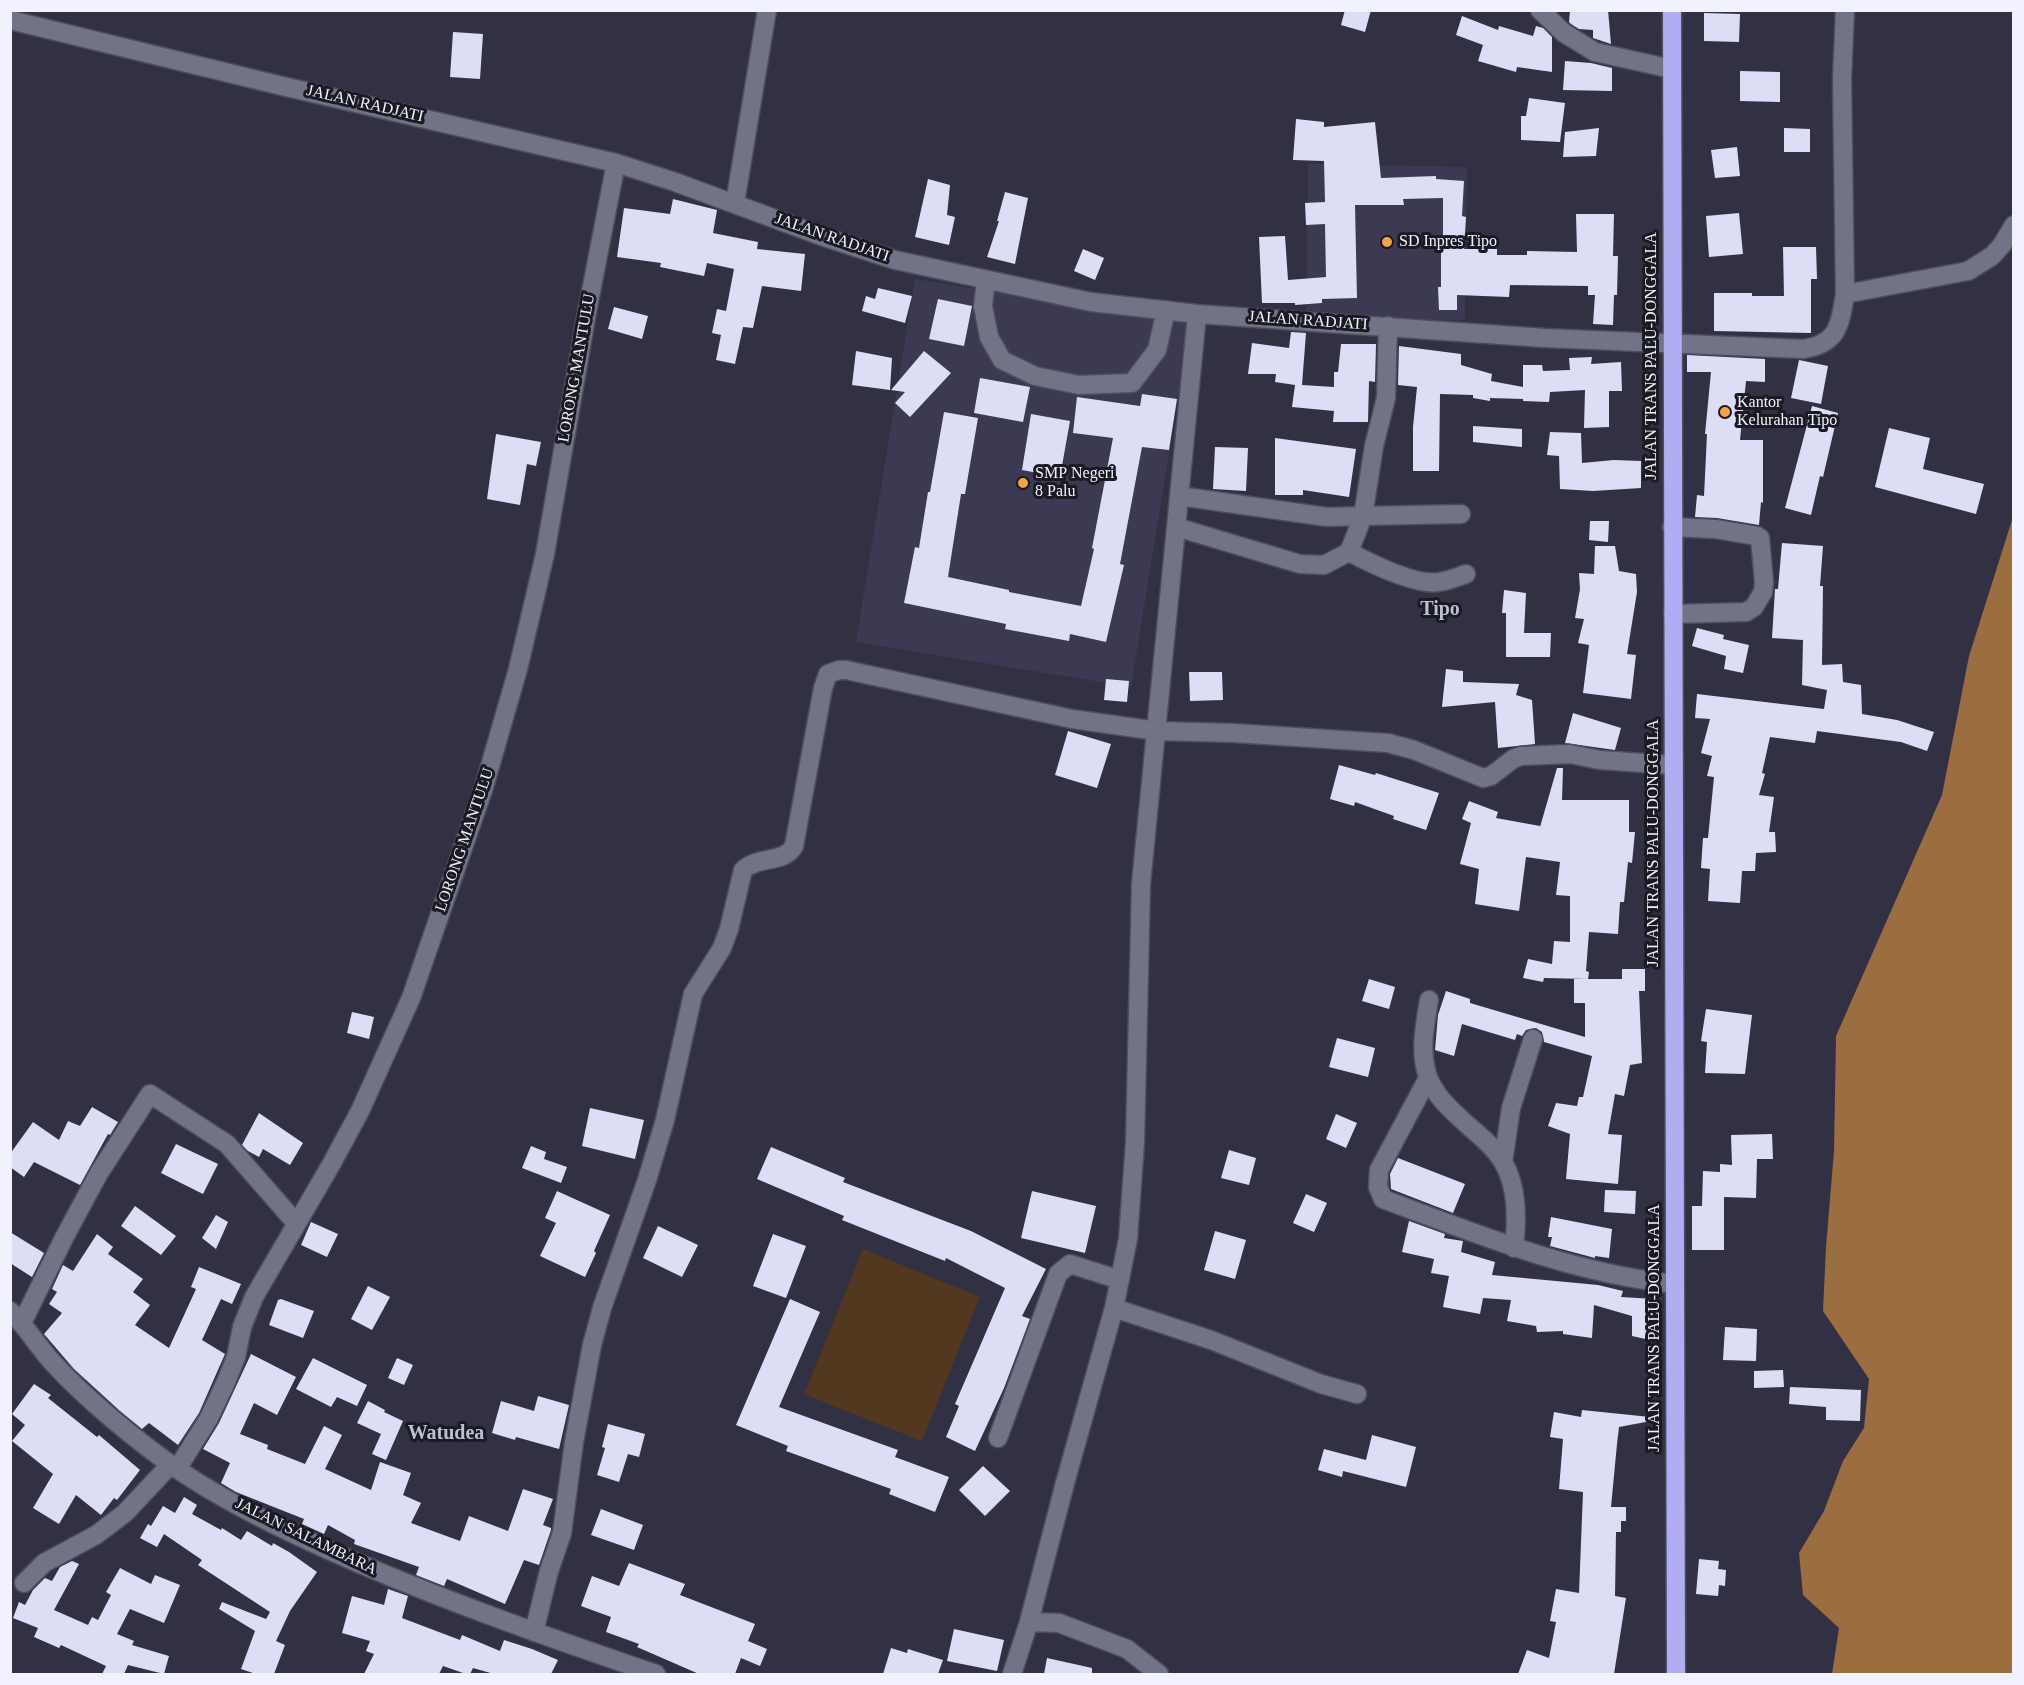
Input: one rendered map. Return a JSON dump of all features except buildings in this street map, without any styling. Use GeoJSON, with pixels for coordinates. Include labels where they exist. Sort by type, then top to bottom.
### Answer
{"type":"FeatureCollection","features":[{"type":"Feature","properties":{"kind":"highway","name":"JALAN TRANS PALU-DONGGALA"},"geometry":{"type":"LineString","coordinates":[[1672,10],[1676,1674]]}},
{"type":"Feature","properties":{"kind":"street"},"geometry":{"type":"LineString","coordinates":[[735,203],[767,10]]}},
{"type":"Feature","properties":{"kind":"street"},"geometry":{"type":"LineString","coordinates":[[1540,10],[1564,33],[1596,52],[1672,69]]}},
{"type":"Feature","properties":{"kind":"street","name":"JALAN RADJATI"},"geometry":{"type":"LineString","coordinates":[[10,20],[256,80],[616,163],[895,260],[1091,302],[1197,314],[1545,338],[1803,349],[1824,344],[1835,334],[1845,294],[1842,79],[1845,10]]}},
{"type":"Feature","properties":{"kind":"street","name":"LORONG MANTULU"},"geometry":{"type":"LineString","coordinates":[[24,1583],[44,1563],[96,1535],[125,1513],[174,1466],[209,1418],[236,1357],[242,1327],[254,1297],[360,1111],[411,999],[484,787],[518,669],[545,554],[586,312],[616,163]]}},
{"type":"Feature","properties":{"kind":"street"},"geometry":{"type":"LineString","coordinates":[[1845,294],[1968,271],[1992,256],[2002,245],[2013,225]]}},
{"type":"Feature","properties":{"kind":"street"},"geometry":{"type":"LineString","coordinates":[[986,280],[983,306],[989,337],[1002,360],[1035,376],[1079,385],[1132,383],[1157,350],[1166,310]]}},
{"type":"Feature","properties":{"kind":"street"},"geometry":{"type":"LineString","coordinates":[[1012,1674],[1029,1622],[1114,1308],[1128,1239],[1135,1142],[1140,913],[1197,314]]}},
{"type":"Feature","properties":{"kind":"street"},"geometry":{"type":"LineString","coordinates":[[1176,526],[1300,564],[1324,565],[1349,552],[1363,516],[1376,438],[1386,398],[1388,326]]}},
{"type":"Feature","properties":{"kind":"street"},"geometry":{"type":"LineString","coordinates":[[1179,496],[1327,517],[1461,514]]}},
{"type":"Feature","properties":{"kind":"street"},"geometry":{"type":"LineString","coordinates":[[1672,527],[1715,529],[1757,536],[1760,538],[1764,582],[1758,602],[1746,612],[1672,614]]}},
{"type":"Feature","properties":{"kind":"street"},"geometry":{"type":"LineString","coordinates":[[1349,552],[1382,569],[1414,579],[1437,583],[1466,574]]}},
{"type":"Feature","properties":{"kind":"street"},"geometry":{"type":"LineString","coordinates":[[534,1632],[549,1571],[562,1533],[574,1442],[592,1345],[602,1308],[647,1180],[665,1120],[693,994],[722,948],[729,929],[743,870],[756,861],[789,854],[794,846],[823,688],[828,674],[838,669],[846,670],[1071,719],[1157,731],[1234,733],[1388,743],[1414,750],[1483,778],[1491,776],[1513,759],[1521,756],[1570,754],[1600,760],[1673,765]]}},
{"type":"Feature","properties":{"kind":"street"},"geometry":{"type":"LineString","coordinates":[[1429,1000],[1423,1045],[1428,1078],[1437,1094],[1503,1162],[1511,1181],[1514,1200],[1516,1224],[1514,1248]]}},
{"type":"Feature","properties":{"kind":"street"},"geometry":{"type":"LineString","coordinates":[[1503,1162],[1511,1108],[1533,1039]]}},
{"type":"Feature","properties":{"kind":"street"},"geometry":{"type":"LineString","coordinates":[[1428,1078],[1379,1170],[1378,1187],[1383,1199],[1514,1248],[1631,1279],[1674,1284]]}},
{"type":"Feature","properties":{"kind":"street"},"geometry":{"type":"LineString","coordinates":[[16,1317],[65,1236],[99,1173],[150,1094],[227,1144],[296,1223]]}},
{"type":"Feature","properties":{"kind":"street"},"geometry":{"type":"LineString","coordinates":[[998,1438],[1058,1274],[1070,1264],[1120,1280]]}},
{"type":"Feature","properties":{"kind":"street"},"geometry":{"type":"LineString","coordinates":[[1114,1308],[1211,1340],[1321,1384],[1357,1394]]}},
{"type":"Feature","properties":{"kind":"street","name":"JALAN SALAMBARA"},"geometry":{"type":"LineString","coordinates":[[16,1317],[52,1362],[78,1388],[174,1466],[235,1503],[323,1548],[418,1589],[656,1674]]}},
{"type":"Feature","properties":{"kind":"street"},"geometry":{"type":"LineString","coordinates":[[1029,1622],[1059,1623],[1127,1649],[1159,1674]]}},
{"type":"Feature","properties":{"kind":"shaded area","name":"SD Inpres Tipo"},"geometry":{"type":"Polygon","coordinates":[[[1308,164],[1467,167],[1465,320],[1306,317],[1308,164]]]}},
{"type":"Feature","properties":{"kind":"shaded area","name":"SMP Negeri 8 Palu"},"geometry":{"type":"Polygon","coordinates":[[[915,279],[1190,324],[1131,687],[856,642],[915,279]]]}},
{"type":"Feature","properties":{"kind":"shaded area"},"geometry":{"type":"Polygon","coordinates":[[[2013,517],[2013,1674],[1832,1674],[1839,1628],[1803,1595],[1799,1553],[1824,1511],[1843,1461],[1864,1428],[1869,1379],[1823,1311],[1834,1151],[1836,1036],[1942,795],[1969,656],[2013,517]]]}},
{"type":"Feature","properties":{"kind":"shaded area"},"geometry":{"type":"Polygon","coordinates":[[[863,1249],[980,1297],[922,1441],[804,1394],[863,1249]]]}},
{"type":"Feature","properties":{"kind":"place","name":"SD Inpres Tipo"},"geometry":{"type":"Point","coordinates":[1387,242]}},
{"type":"Feature","properties":{"kind":"place","name":"Kantor Kelurahan Tipo"},"geometry":{"type":"Point","coordinates":[1725,412]}},
{"type":"Feature","properties":{"kind":"place","name":"SMP Negeri 8 Palu"},"geometry":{"type":"Point","coordinates":[1023,483]}},
{"type":"Feature","properties":{"kind":"district","name":"Tipo"},"geometry":{"type":"Point","coordinates":[1440,610]}},
{"type":"Feature","properties":{"kind":"district","name":"Watudea"},"geometry":{"type":"Point","coordinates":[446,1434]}}]}
